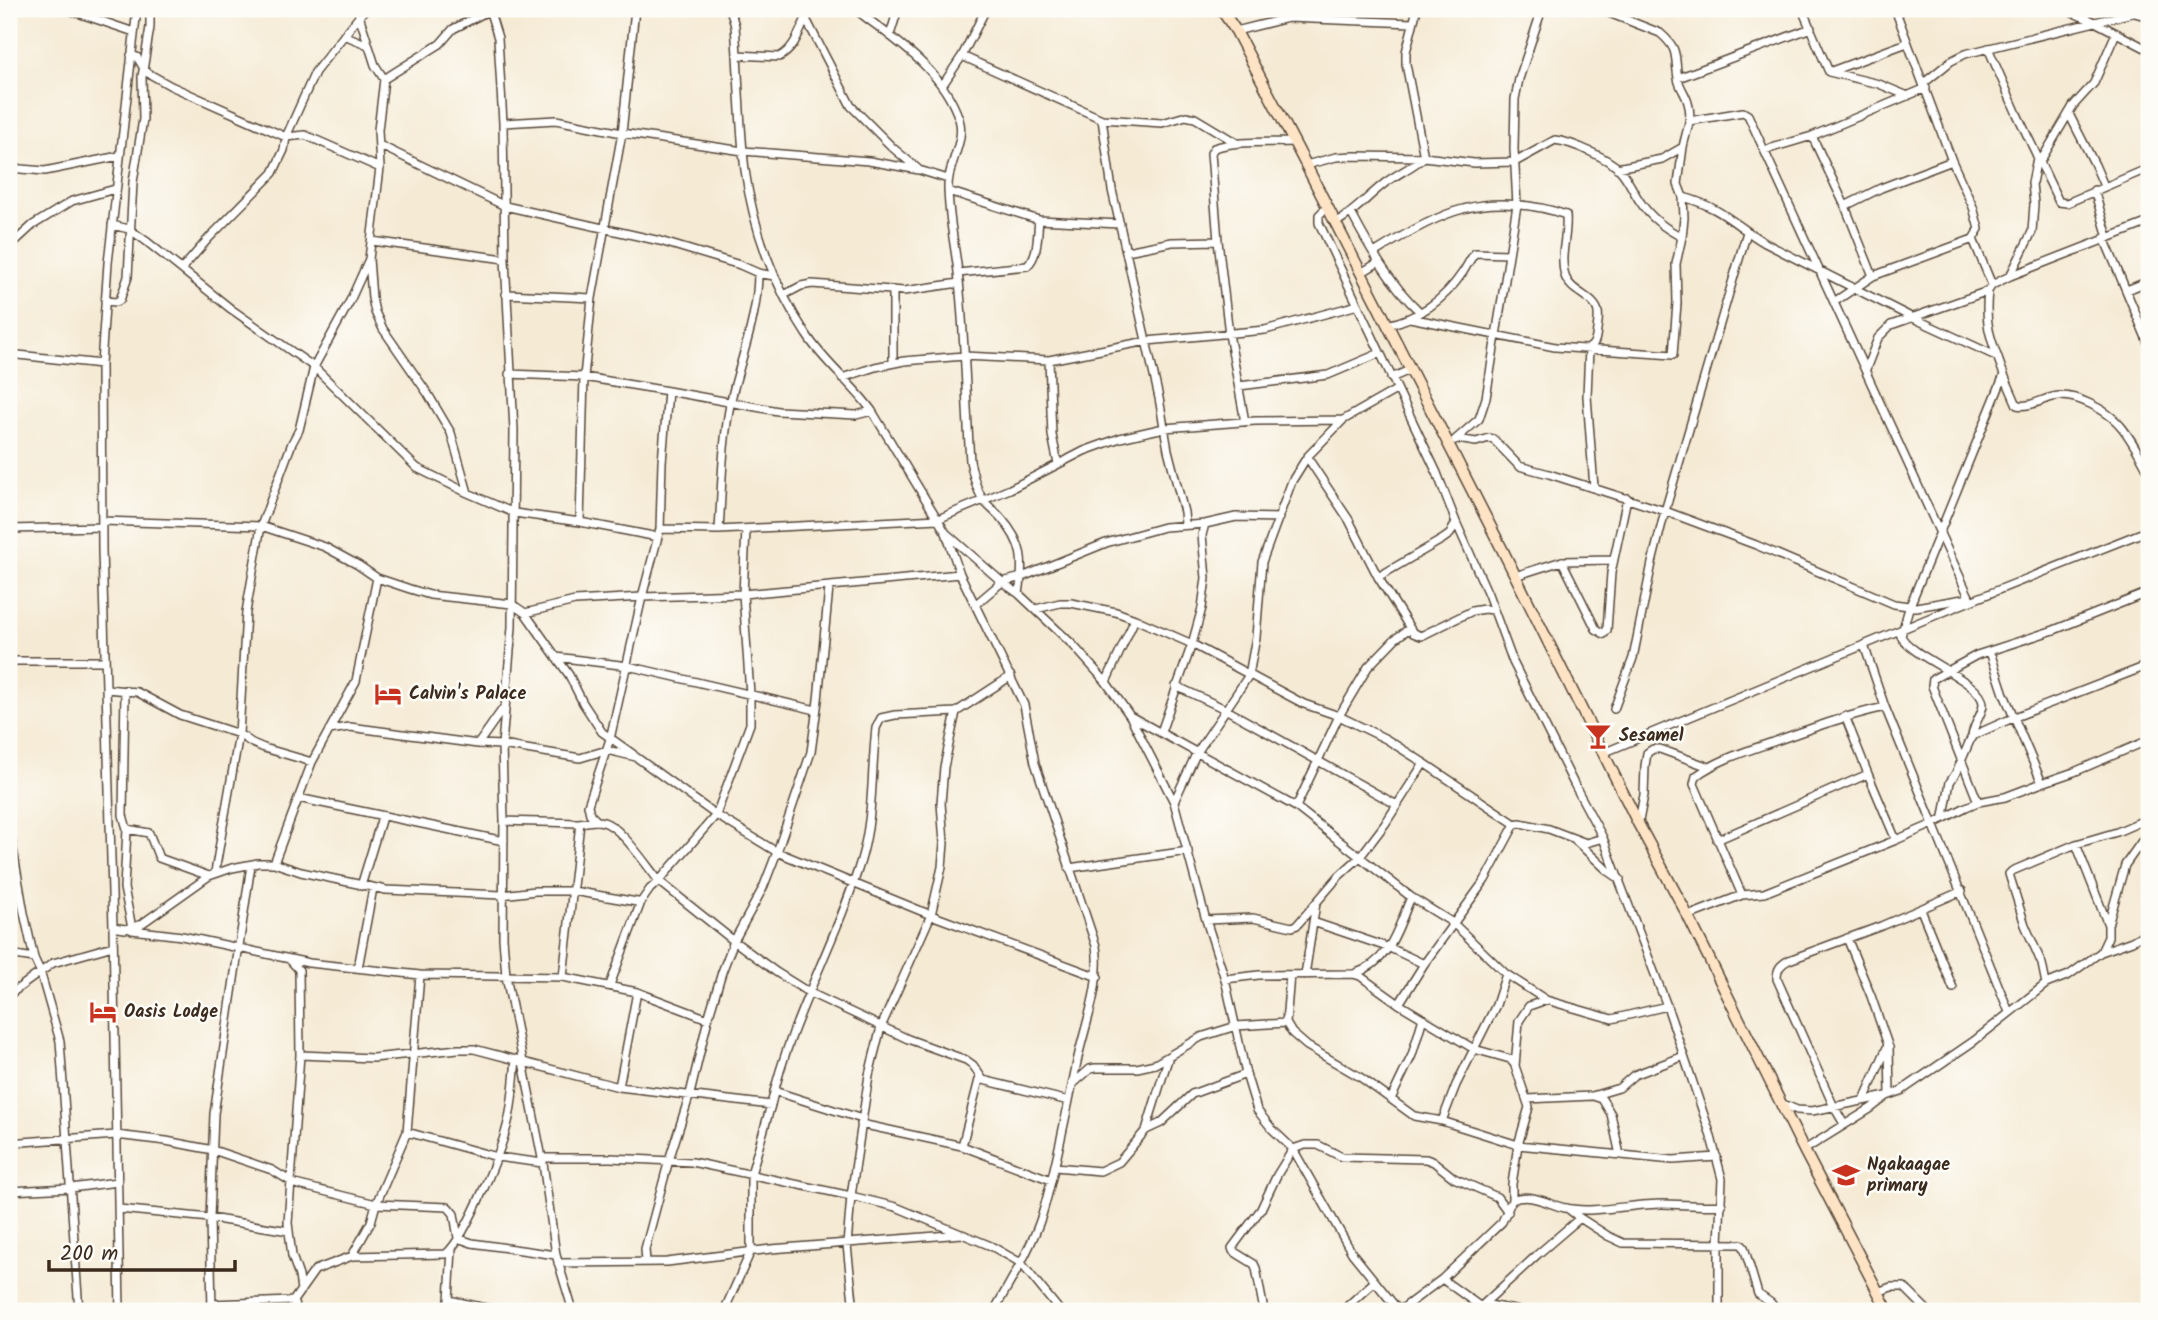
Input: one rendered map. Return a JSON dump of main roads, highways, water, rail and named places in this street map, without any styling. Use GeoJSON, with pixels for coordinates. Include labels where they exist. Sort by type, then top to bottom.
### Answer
{"type":"FeatureCollection","features":[{"type":"Feature","properties":{"kind":"place","name":"Calvin's Palace"},"geometry":{"type":"Point","coordinates":[388,694]}},
{"type":"Feature","properties":{"kind":"place","name":"Sesamel"},"geometry":{"type":"Point","coordinates":[1598,736]}},
{"type":"Feature","properties":{"kind":"place","name":"Oasis Lodge"},"geometry":{"type":"Point","coordinates":[103,1012]}},
{"type":"Feature","properties":{"kind":"place","name":"Ngakaagae primary"},"geometry":{"type":"Point","coordinates":[1846,1175]}}]}
